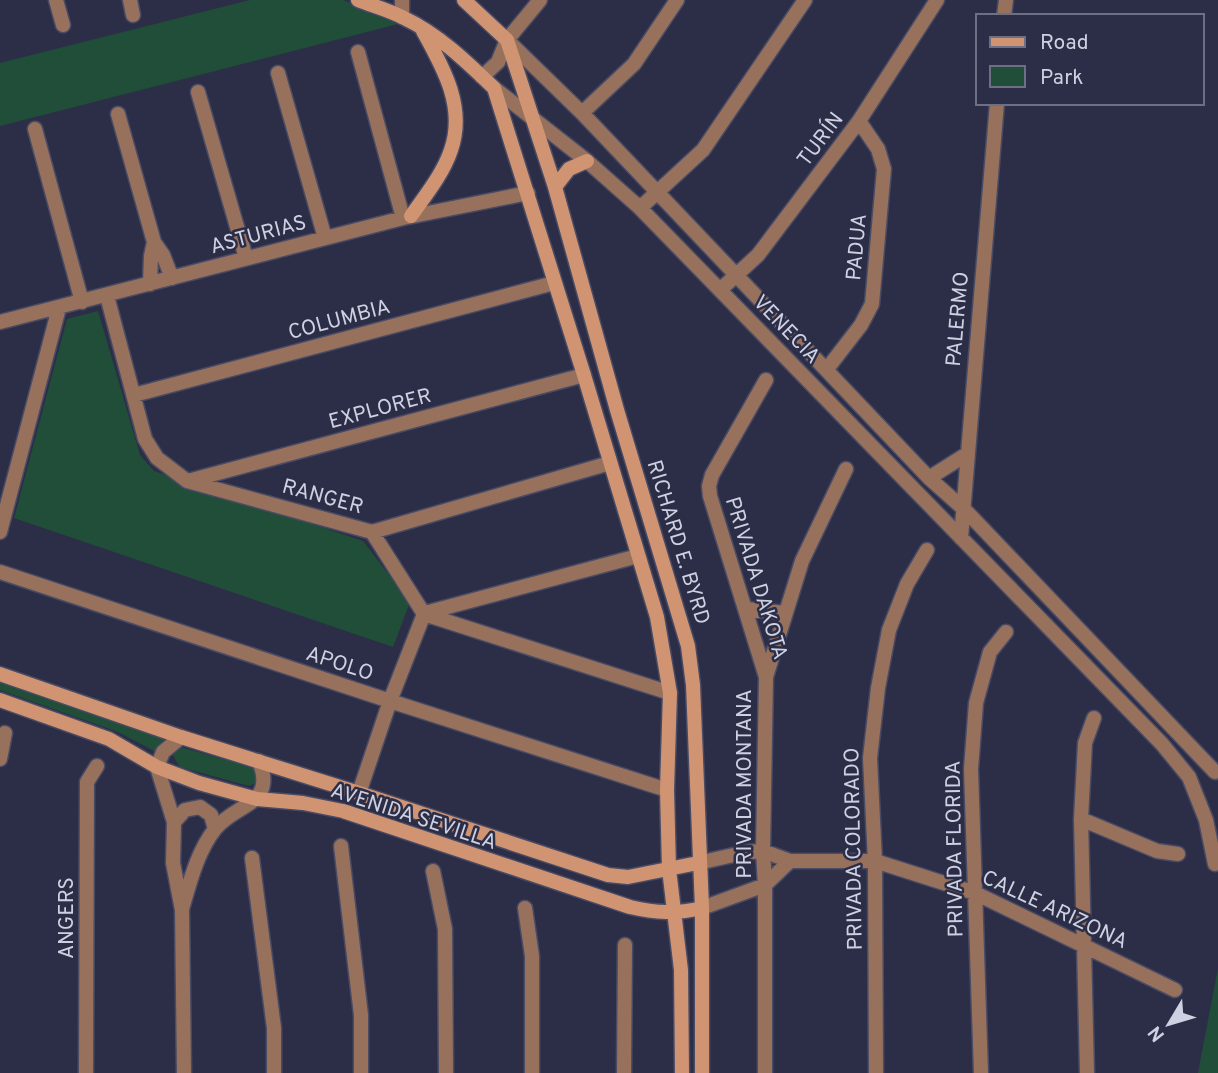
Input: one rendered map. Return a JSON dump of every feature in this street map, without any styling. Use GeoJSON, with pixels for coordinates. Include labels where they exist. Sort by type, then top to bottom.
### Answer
{"type":"FeatureCollection","features":[{"type":"Feature","properties":{"kind":"street"},"geometry":{"type":"LineString","coordinates":[[56,0],[63,25]]}},
{"type":"Feature","properties":{"kind":"street"},"geometry":{"type":"LineString","coordinates":[[130,0],[134,15]]}},
{"type":"Feature","properties":{"kind":"street","name":"VENECIA"},"geometry":{"type":"LineString","coordinates":[[358,0],[420,26],[640,208],[1151,732],[1189,777],[1206,820],[1215,864]]}},
{"type":"Feature","properties":{"kind":"street"},"geometry":{"type":"LineString","coordinates":[[402,0],[402,17]]}},
{"type":"Feature","properties":{"kind":"street","name":"VENECIA"},"geometry":{"type":"LineString","coordinates":[[465,0],[658,191],[929,478],[965,510],[1215,772]]}},
{"type":"Feature","properties":{"kind":"street"},"geometry":{"type":"LineString","coordinates":[[482,77],[498,62],[507,40],[540,0]]}},
{"type":"Feature","properties":{"kind":"street"},"geometry":{"type":"LineString","coordinates":[[582,113],[634,64],[677,0]]}},
{"type":"Feature","properties":{"kind":"street"},"geometry":{"type":"LineString","coordinates":[[640,208],[703,150],[806,0]]}},
{"type":"Feature","properties":{"kind":"street","name":"TURÍN"},"geometry":{"type":"LineString","coordinates":[[720,290],[758,255],[859,121],[937,0]]}},
{"type":"Feature","properties":{"kind":"street"},"geometry":{"type":"LineString","coordinates":[[407,217],[443,167],[452,149],[456,118],[446,71],[420,26]]}},
{"type":"Feature","properties":{"kind":"street","name":"RICHARD E. BYRD"},"geometry":{"type":"LineString","coordinates":[[507,40],[555,187],[617,410],[688,646],[693,685],[698,863],[702,908],[702,1073]]}},
{"type":"Feature","properties":{"kind":"street"},"geometry":{"type":"LineString","coordinates":[[358,52],[407,217]]}},
{"type":"Feature","properties":{"kind":"street"},"geometry":{"type":"LineString","coordinates":[[278,73],[325,238]]}},
{"type":"Feature","properties":{"kind":"street","name":"RICHARD E. BYRD"},"geometry":{"type":"LineString","coordinates":[[494,88],[657,617],[670,693],[667,790],[669,869],[681,970],[682,1073]]}},
{"type":"Feature","properties":{"kind":"street"},"geometry":{"type":"LineString","coordinates":[[198,92],[246,258]]}},
{"type":"Feature","properties":{"kind":"street","name":"PALERMO"},"geometry":{"type":"LineString","coordinates":[[961,538],[997,105]]}},
{"type":"Feature","properties":{"kind":"street"},"geometry":{"type":"LineString","coordinates":[[118,114],[155,242],[172,278]]}},
{"type":"Feature","properties":{"kind":"street","name":"PADUA"},"geometry":{"type":"LineString","coordinates":[[827,369],[861,326],[872,304],[884,169],[878,149],[859,121]]}},
{"type":"Feature","properties":{"kind":"street"},"geometry":{"type":"LineString","coordinates":[[35,129],[82,302]]}},
{"type":"Feature","properties":{"kind":"street"},"geometry":{"type":"LineString","coordinates":[[555,187],[569,169],[587,162]]}},
{"type":"Feature","properties":{"kind":"street","name":"ASTURIAS"},"geometry":{"type":"LineString","coordinates":[[1,320],[60,308],[407,217],[528,193]]}},
{"type":"Feature","properties":{"kind":"street"},"geometry":{"type":"LineString","coordinates":[[150,284],[151,256],[155,242]]}},
{"type":"Feature","properties":{"kind":"street","name":"COLUMBIA"},"geometry":{"type":"LineString","coordinates":[[134,395],[554,283]]}},
{"type":"Feature","properties":{"kind":"street","name":"RANGER"},"geometry":{"type":"LineString","coordinates":[[107,296],[149,448],[157,458],[187,481],[372,532],[424,614]]}},
{"type":"Feature","properties":{"kind":"street"},"geometry":{"type":"LineString","coordinates":[[0,533],[60,308]]}},
{"type":"Feature","properties":{"kind":"street","name":"EXPLORER"},"geometry":{"type":"LineString","coordinates":[[187,481],[584,375]]}},
{"type":"Feature","properties":{"kind":"street","name":"PRIVADA DAKOTA"},"geometry":{"type":"LineString","coordinates":[[765,677],[709,486],[712,475],[766,380]]}},
{"type":"Feature","properties":{"kind":"street"},"geometry":{"type":"LineString","coordinates":[[929,478],[967,454]]}},
{"type":"Feature","properties":{"kind":"street"},"geometry":{"type":"LineString","coordinates":[[372,532],[610,463]]}},
{"type":"Feature","properties":{"kind":"street","name":"PRIVADA MONTANA"},"geometry":{"type":"LineString","coordinates":[[765,1073],[765,677],[803,561],[846,469]]}},
{"type":"Feature","properties":{"kind":"street","name":"PRIVADA COLORADO"},"geometry":{"type":"LineString","coordinates":[[876,1073],[875,861],[870,758],[878,688],[890,631],[907,584],[927,550]]}},
{"type":"Feature","properties":{"kind":"street"},"geometry":{"type":"LineString","coordinates":[[424,614],[638,556]]}},
{"type":"Feature","properties":{"kind":"street","name":"APOLO"},"geometry":{"type":"LineString","coordinates":[[0,572],[667,790]]}},
{"type":"Feature","properties":{"kind":"street"},"geometry":{"type":"LineString","coordinates":[[746,609],[785,613]]}},
{"type":"Feature","properties":{"kind":"street"},"geometry":{"type":"LineString","coordinates":[[424,614],[670,693]]}},
{"type":"Feature","properties":{"kind":"street"},"geometry":{"type":"LineString","coordinates":[[359,793],[390,701],[424,614]]}},
{"type":"Feature","properties":{"kind":"street","name":"PRIVADA FLORIDA"},"geometry":{"type":"LineString","coordinates":[[981,1073],[971,769],[976,703],[990,652],[1006,632]]}},
{"type":"Feature","properties":{"kind":"street","name":"AVENIDA SEVILLA"},"geometry":{"type":"LineString","coordinates":[[0,674],[181,737],[608,875],[628,877],[698,863]]}},
{"type":"Feature","properties":{"kind":"street","name":"AVENIDA SEVILLA"},"geometry":{"type":"LineString","coordinates":[[0,700],[110,739],[157,767],[199,783],[257,799],[303,803],[343,811],[652,913],[674,914],[702,908]]}},
{"type":"Feature","properties":{"kind":"street"},"geometry":{"type":"LineString","coordinates":[[1087,1073],[1081,819],[1085,743],[1094,718]]}},
{"type":"Feature","properties":{"kind":"street"},"geometry":{"type":"LineString","coordinates":[[1151,732],[1164,719]]}},
{"type":"Feature","properties":{"kind":"street"},"geometry":{"type":"LineString","coordinates":[[0,759],[5,733]]}},
{"type":"Feature","properties":{"kind":"street"},"geometry":{"type":"LineString","coordinates":[[181,737],[163,752],[157,767],[174,821],[173,863],[181,910],[184,1073]]}},
{"type":"Feature","properties":{"kind":"street"},"geometry":{"type":"LineString","coordinates":[[181,910],[193,871],[215,829],[257,799],[264,780],[259,761]]}},
{"type":"Feature","properties":{"kind":"street","name":"ANGERS"},"geometry":{"type":"LineString","coordinates":[[86,1073],[88,782],[97,766]]}},
{"type":"Feature","properties":{"kind":"street"},"geometry":{"type":"LineString","coordinates":[[174,821],[185,810],[200,807],[211,815],[215,829]]}},
{"type":"Feature","properties":{"kind":"street"},"geometry":{"type":"LineString","coordinates":[[1081,819],[1157,852],[1178,855]]}},
{"type":"Feature","properties":{"kind":"street"},"geometry":{"type":"LineString","coordinates":[[341,846],[361,1016],[361,1073]]}},
{"type":"Feature","properties":{"kind":"street","name":"CALLE ARIZONA"},"geometry":{"type":"LineString","coordinates":[[698,863],[763,851],[790,861],[875,861],[975,893],[1175,990]]}},
{"type":"Feature","properties":{"kind":"street"},"geometry":{"type":"LineString","coordinates":[[253,858],[274,1028],[274,1073]]}},
{"type":"Feature","properties":{"kind":"street"},"geometry":{"type":"LineString","coordinates":[[702,908],[765,885],[790,861]]}},
{"type":"Feature","properties":{"kind":"street"},"geometry":{"type":"LineString","coordinates":[[433,871],[445,929],[446,1073]]}},
{"type":"Feature","properties":{"kind":"street"},"geometry":{"type":"LineString","coordinates":[[525,908],[532,956],[531,1073]]}},
{"type":"Feature","properties":{"kind":"street"},"geometry":{"type":"LineString","coordinates":[[624,1073],[625,945]]}},
{"type":"Feature","properties":{"kind":"green space"},"geometry":{"type":"Polygon","coordinates":[[[250,0],[343,0],[398,24],[0,126],[0,63],[250,0]]]}},
{"type":"Feature","properties":{"kind":"green space"},"geometry":{"type":"Polygon","coordinates":[[[98,311],[140,455],[154,471],[363,541],[410,602],[393,647],[14,518],[67,319],[98,311]]]}},
{"type":"Feature","properties":{"kind":"green space"},"geometry":{"type":"Polygon","coordinates":[[[0,681],[164,737],[158,753],[118,732],[0,690],[0,681]]]}},
{"type":"Feature","properties":{"kind":"green space"},"geometry":{"type":"Polygon","coordinates":[[[180,747],[256,768],[257,782],[249,786],[180,767],[172,754],[180,747]]]}},
{"type":"Feature","properties":{"kind":"green space"},"geometry":{"type":"Polygon","coordinates":[[[1218,968],[1218,1073],[1198,1073],[1218,968]]]}}]}
